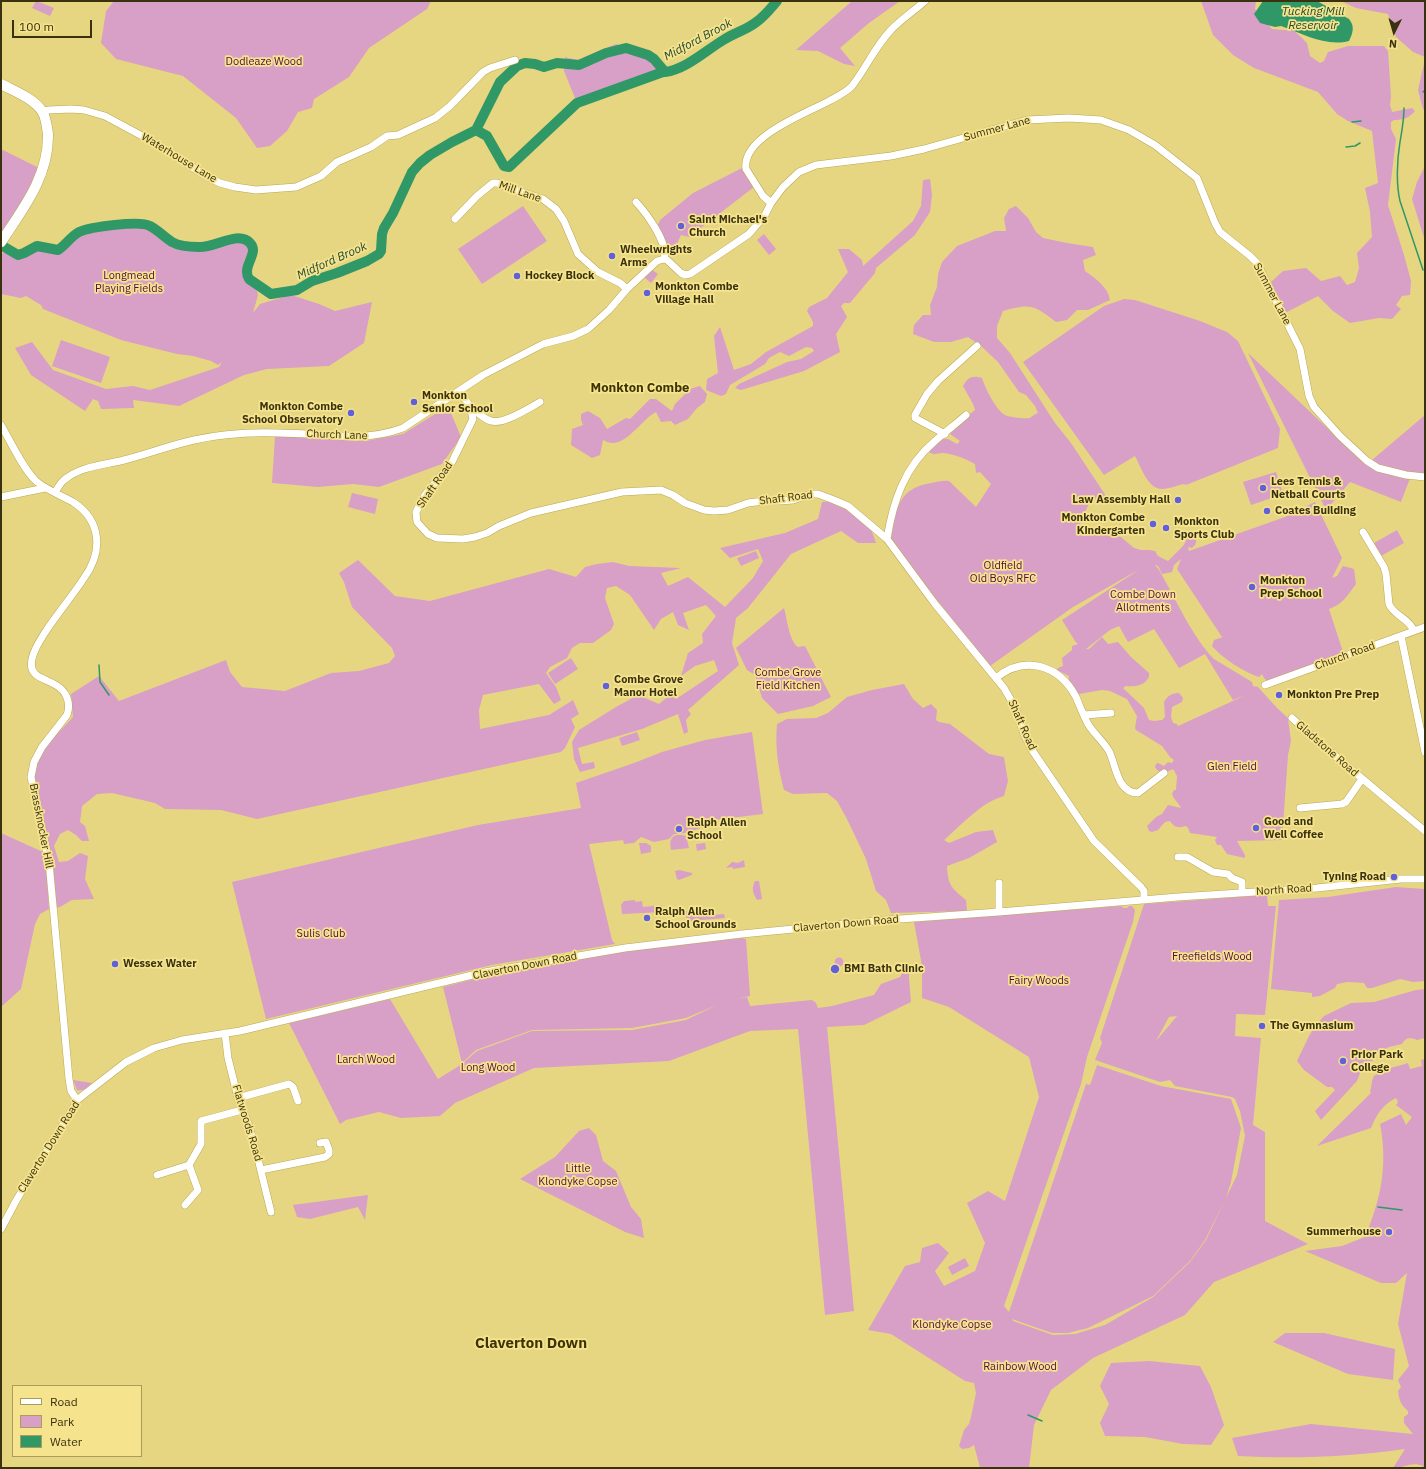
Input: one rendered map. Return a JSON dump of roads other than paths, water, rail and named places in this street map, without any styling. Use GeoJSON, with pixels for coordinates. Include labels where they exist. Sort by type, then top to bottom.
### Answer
{"type":"FeatureCollection","features":[{"type":"Feature","properties":{"kind":"highway"},"geometry":{"type":"LineString","coordinates":[[1,84],[29,99],[42,111],[47,128],[47,154],[42,174],[29,200],[1,242]]}},
{"type":"Feature","properties":{"kind":"street"},"geometry":{"type":"LineString","coordinates":[[771,203],[763,196],[746,169],[745,164],[747,157],[753,148],[766,135],[779,126],[830,101],[851,87],[872,53],[891,30],[925,1]]}},
{"type":"Feature","properties":{"kind":"street","name":"Waterhouse Lane"},"geometry":{"type":"LineString","coordinates":[[42,111],[71,109],[84,110],[105,116],[157,144],[204,175],[235,187],[256,190],[296,187],[321,176],[337,162],[371,147],[387,136],[398,135],[435,118],[450,106],[483,72],[490,68],[515,60]]}},
{"type":"Feature","properties":{"kind":"street","name":"Summer Lane"},"geometry":{"type":"LineString","coordinates":[[664,259],[671,262],[685,275],[690,274],[749,234],[765,215],[771,203],[783,187],[795,176],[807,168],[816,165],[891,156],[924,149],[1027,120],[1069,118],[1101,120],[1129,130],[1154,145],[1197,178],[1215,224],[1220,232],[1257,263],[1300,349],[1308,396],[1314,407],[1340,436],[1367,461],[1378,468],[1390,472],[1425,477]]}},
{"type":"Feature","properties":{"kind":"street","name":"Mill Lane"},"geometry":{"type":"LineString","coordinates":[[455,219],[493,183],[497,183],[543,199],[556,209],[564,221],[578,254],[598,272],[620,283],[627,289]]}},
{"type":"Feature","properties":{"kind":"street"},"geometry":{"type":"LineString","coordinates":[[636,202],[645,212],[658,233],[665,250],[664,259]]}},
{"type":"Feature","properties":{"kind":"street","name":"Church Lane"},"geometry":{"type":"LineString","coordinates":[[55,492],[63,480],[74,473],[194,440],[247,433],[274,432],[357,437],[392,432],[412,424],[483,375],[534,348],[554,340],[573,336],[588,329],[609,310],[627,289],[654,263],[664,259]]}},
{"type":"Feature","properties":{"kind":"street"},"geometry":{"type":"LineString","coordinates":[[945,434],[915,418],[915,415],[927,394],[938,381],[977,346]]}},
{"type":"Feature","properties":{"kind":"street"},"geometry":{"type":"LineString","coordinates":[[459,392],[470,406],[481,416],[491,421],[506,419],[540,402]]}},
{"type":"Feature","properties":{"kind":"street","name":"Shaft Road"},"geometry":{"type":"LineString","coordinates":[[470,406],[473,415],[472,423],[452,462],[425,495],[416,512],[417,522],[428,534],[437,538],[464,539],[475,537],[531,513],[622,492],[654,490],[667,492],[685,503],[704,510],[714,511],[728,510],[748,503],[764,500],[793,500],[812,494],[818,494],[848,506],[887,539],[935,604],[997,677],[1016,707],[1024,734],[1032,750],[1094,841],[1144,891],[1144,900]]}},
{"type":"Feature","properties":{"kind":"street"},"geometry":{"type":"LineString","coordinates":[[887,539],[891,513],[901,485],[914,463],[924,451],[966,415]]}},
{"type":"Feature","properties":{"kind":"street","name":"Brassknocker Hill"},"geometry":{"type":"LineString","coordinates":[[1,425],[30,475],[45,488],[55,492],[84,511],[91,519],[97,541],[97,551],[89,571],[39,643],[32,657],[31,664],[36,676],[56,684],[63,689],[67,696],[69,710],[64,721],[42,747],[34,762],[31,777],[49,862],[69,1078],[71,1091],[77,1100]]}},
{"type":"Feature","properties":{"kind":"street"},"geometry":{"type":"LineString","coordinates":[[1,496],[45,488]]}},
{"type":"Feature","properties":{"kind":"street"},"geometry":{"type":"LineString","coordinates":[[1363,532],[1385,571],[1391,608],[1409,622],[1414,631]]}},
{"type":"Feature","properties":{"kind":"street","name":"Church Road"},"geometry":{"type":"LineString","coordinates":[[1265,685],[1425,627]]}},
{"type":"Feature","properties":{"kind":"street"},"geometry":{"type":"LineString","coordinates":[[1401,636],[1425,752]]}},
{"type":"Feature","properties":{"kind":"street"},"geometry":{"type":"LineString","coordinates":[[997,677],[1018,667],[1028,665],[1045,666],[1066,683],[1076,697],[1090,727],[1108,750],[1120,782],[1131,792],[1138,793],[1164,773]]}},
{"type":"Feature","properties":{"kind":"street"},"geometry":{"type":"LineString","coordinates":[[1084,715],[1111,713]]}},
{"type":"Feature","properties":{"kind":"street","name":"Gladstone Road"},"geometry":{"type":"LineString","coordinates":[[1292,718],[1425,831]]}},
{"type":"Feature","properties":{"kind":"street","name":"Gladstone Road"},"geometry":{"type":"LineString","coordinates":[[1300,808],[1342,804],[1346,802],[1362,779]]}},
{"type":"Feature","properties":{"kind":"street"},"geometry":{"type":"LineString","coordinates":[[1178,857],[1188,857],[1212,872],[1228,874],[1234,879],[1240,880],[1242,882],[1242,893]]}},
{"type":"Feature","properties":{"kind":"street","name":"North Road"},"geometry":{"type":"LineString","coordinates":[[1144,900],[1317,888],[1401,879],[1425,879]]}},
{"type":"Feature","properties":{"kind":"street"},"geometry":{"type":"LineString","coordinates":[[998,883],[999,912]]}},
{"type":"Feature","properties":{"kind":"street","name":"Claverton Down Road"},"geometry":{"type":"LineString","coordinates":[[1,1229],[17,1199],[77,1100],[123,1065],[154,1048],[182,1040],[226,1033],[300,1017],[485,972],[626,948],[848,923],[1144,900]]}},
{"type":"Feature","properties":{"kind":"street","name":"Flatwoods Road"},"geometry":{"type":"LineString","coordinates":[[226,1033],[228,1058],[238,1098],[249,1126],[271,1212]]}},
{"type":"Feature","properties":{"kind":"street"},"geometry":{"type":"LineString","coordinates":[[238,1098],[289,1084],[294,1088],[299,1101]]}},
{"type":"Feature","properties":{"kind":"street"},"geometry":{"type":"LineString","coordinates":[[157,1175],[189,1166],[201,1144],[201,1121],[242,1110]]}},
{"type":"Feature","properties":{"kind":"street"},"geometry":{"type":"LineString","coordinates":[[260,1170],[325,1157],[330,1154],[326,1142],[320,1143]]}},
{"type":"Feature","properties":{"kind":"street"},"geometry":{"type":"LineString","coordinates":[[185,1205],[198,1190],[189,1166]]}},
{"type":"Feature","properties":{"kind":"water","name":"Tucking Mill Reservoir"},"geometry":{"type":"Polygon","coordinates":[[[1263,1],[1317,1],[1349,19],[1353,27],[1349,41],[1323,41],[1281,26],[1275,27],[1260,23],[1254,14],[1263,1]]]}},
{"type":"Feature","properties":{"kind":"waterway","name":"Midford Brook"},"geometry":{"type":"LineString","coordinates":[[1,245],[18,255],[37,246],[58,250],[79,232],[104,226],[126,224],[145,224],[156,229],[172,242],[189,246],[205,247],[239,238],[245,239],[250,243],[253,251],[247,269],[249,279],[271,294],[297,290],[312,281],[367,261],[379,254],[381,251],[382,234],[384,228],[393,213],[412,172],[430,155],[476,130],[500,82],[517,66],[525,63],[544,67],[557,63],[579,65],[606,53],[626,48],[648,55],[654,59],[665,72],[689,63],[718,43],[744,30],[764,16],[777,1]]}},
{"type":"Feature","properties":{"kind":"waterway","name":"Midford Brook"},"geometry":{"type":"LineString","coordinates":[[476,130],[487,136],[504,166],[509,167],[577,103],[663,72]]}},
{"type":"Feature","properties":{"kind":"waterway"},"geometry":{"type":"LineString","coordinates":[[1404,108],[1397,180],[1400,201],[1423,270]]}},
{"type":"Feature","properties":{"kind":"waterway"},"geometry":{"type":"LineString","coordinates":[[1352,122],[1361,121]]}},
{"type":"Feature","properties":{"kind":"waterway"},"geometry":{"type":"LineString","coordinates":[[1346,147],[1355,146],[1360,143]]}},
{"type":"Feature","properties":{"kind":"waterway"},"geometry":{"type":"LineString","coordinates":[[99,665],[100,682],[109,695]]}},
{"type":"Feature","properties":{"kind":"waterway"},"geometry":{"type":"LineString","coordinates":[[1378,1207],[1402,1210]]}},
{"type":"Feature","properties":{"kind":"waterway"},"geometry":{"type":"LineString","coordinates":[[1028,1415],[1042,1421]]}},
{"type":"Feature","properties":{"kind":"place","name":"Saint Michael's Church"},"geometry":{"type":"Point","coordinates":[681,226]}},
{"type":"Feature","properties":{"kind":"place","name":"Wheelwrights Arms"},"geometry":{"type":"Point","coordinates":[612,256]}},
{"type":"Feature","properties":{"kind":"place","name":"Hockey Block"},"geometry":{"type":"Point","coordinates":[517,276]}},
{"type":"Feature","properties":{"kind":"place","name":"Monkton Combe Village Hall"},"geometry":{"type":"Point","coordinates":[647,293]}},
{"type":"Feature","properties":{"kind":"place","name":"Monkton Senior School"},"geometry":{"type":"Point","coordinates":[414,402]}},
{"type":"Feature","properties":{"kind":"place","name":"Monkton Combe School Observatory"},"geometry":{"type":"Point","coordinates":[351,413]}},
{"type":"Feature","properties":{"kind":"place","name":"Lees Tennis & Netball Courts"},"geometry":{"type":"Point","coordinates":[1263,488]}},
{"type":"Feature","properties":{"kind":"place","name":"Law Assembly Hall"},"geometry":{"type":"Point","coordinates":[1178,500]}},
{"type":"Feature","properties":{"kind":"place","name":"Coates Building"},"geometry":{"type":"Point","coordinates":[1267,511]}},
{"type":"Feature","properties":{"kind":"place","name":"Monkton Combe Kindergarten"},"geometry":{"type":"Point","coordinates":[1153,524]}},
{"type":"Feature","properties":{"kind":"place","name":"Monkton Sports Club"},"geometry":{"type":"Point","coordinates":[1166,528]}},
{"type":"Feature","properties":{"kind":"place","name":"Monkton Prep School"},"geometry":{"type":"Point","coordinates":[1252,587]}},
{"type":"Feature","properties":{"kind":"place","name":"Combe Grove Manor Hotel"},"geometry":{"type":"Point","coordinates":[606,686]}},
{"type":"Feature","properties":{"kind":"place","name":"Monkton Pre Prep"},"geometry":{"type":"Point","coordinates":[1279,695]}},
{"type":"Feature","properties":{"kind":"place","name":"Good and Well Coffee"},"geometry":{"type":"Point","coordinates":[1256,828]}},
{"type":"Feature","properties":{"kind":"place","name":"Ralph Allen School"},"geometry":{"type":"Point","coordinates":[679,829]}},
{"type":"Feature","properties":{"kind":"place","name":"Tyning Road"},"geometry":{"type":"Point","coordinates":[1394,877]}},
{"type":"Feature","properties":{"kind":"place","name":"Ralph Allen School Grounds"},"geometry":{"type":"Point","coordinates":[647,918]}},
{"type":"Feature","properties":{"kind":"place","name":"Wessex Water"},"geometry":{"type":"Point","coordinates":[115,964]}},
{"type":"Feature","properties":{"kind":"place","name":"BMI Bath Clinic"},"geometry":{"type":"Point","coordinates":[835,969]}},
{"type":"Feature","properties":{"kind":"place","name":"The Gymnasium"},"geometry":{"type":"Point","coordinates":[1262,1026]}},
{"type":"Feature","properties":{"kind":"place","name":"Prior Park College"},"geometry":{"type":"Point","coordinates":[1343,1061]}},
{"type":"Feature","properties":{"kind":"place","name":"Summerhouse"},"geometry":{"type":"Point","coordinates":[1389,1232]}},
{"type":"Feature","properties":{"kind":"district","name":"Monkton Combe"},"geometry":{"type":"Point","coordinates":[640,388]}},
{"type":"Feature","properties":{"kind":"district","name":"Claverton Down"},"geometry":{"type":"Point","coordinates":[531,1344]}},
{"type":"Feature","properties":{"kind":"park label","name":"Dodleaze Wood"},"geometry":{"type":"Point","coordinates":[264,62]}},
{"type":"Feature","properties":{"kind":"park label","name":"Longmead Playing Fields"},"geometry":{"type":"Point","coordinates":[129,282]}},
{"type":"Feature","properties":{"kind":"park label","name":"Oldfield Old Boys RFC"},"geometry":{"type":"Point","coordinates":[1003,572]}},
{"type":"Feature","properties":{"kind":"park label","name":"Combe Down Allotments"},"geometry":{"type":"Point","coordinates":[1143,601]}},
{"type":"Feature","properties":{"kind":"park label","name":"Combe Grove Field Kitchen"},"geometry":{"type":"Point","coordinates":[788,679]}},
{"type":"Feature","properties":{"kind":"park label","name":"Glen Field"},"geometry":{"type":"Point","coordinates":[1232,767]}},
{"type":"Feature","properties":{"kind":"park label","name":"Sulis Club"},"geometry":{"type":"Point","coordinates":[321,934]}},
{"type":"Feature","properties":{"kind":"park label","name":"Freefields Wood"},"geometry":{"type":"Point","coordinates":[1212,957]}},
{"type":"Feature","properties":{"kind":"park label","name":"Fairy Woods"},"geometry":{"type":"Point","coordinates":[1039,981]}},
{"type":"Feature","properties":{"kind":"park label","name":"Larch Wood"},"geometry":{"type":"Point","coordinates":[366,1060]}},
{"type":"Feature","properties":{"kind":"park label","name":"Long Wood"},"geometry":{"type":"Point","coordinates":[488,1068]}},
{"type":"Feature","properties":{"kind":"park label","name":"Little Klondyke Copse"},"geometry":{"type":"Point","coordinates":[578,1175]}},
{"type":"Feature","properties":{"kind":"park label","name":"Klondyke Copse"},"geometry":{"type":"Point","coordinates":[952,1325]}},
{"type":"Feature","properties":{"kind":"park label","name":"Rainbow Wood"},"geometry":{"type":"Point","coordinates":[1020,1367]}}]}
